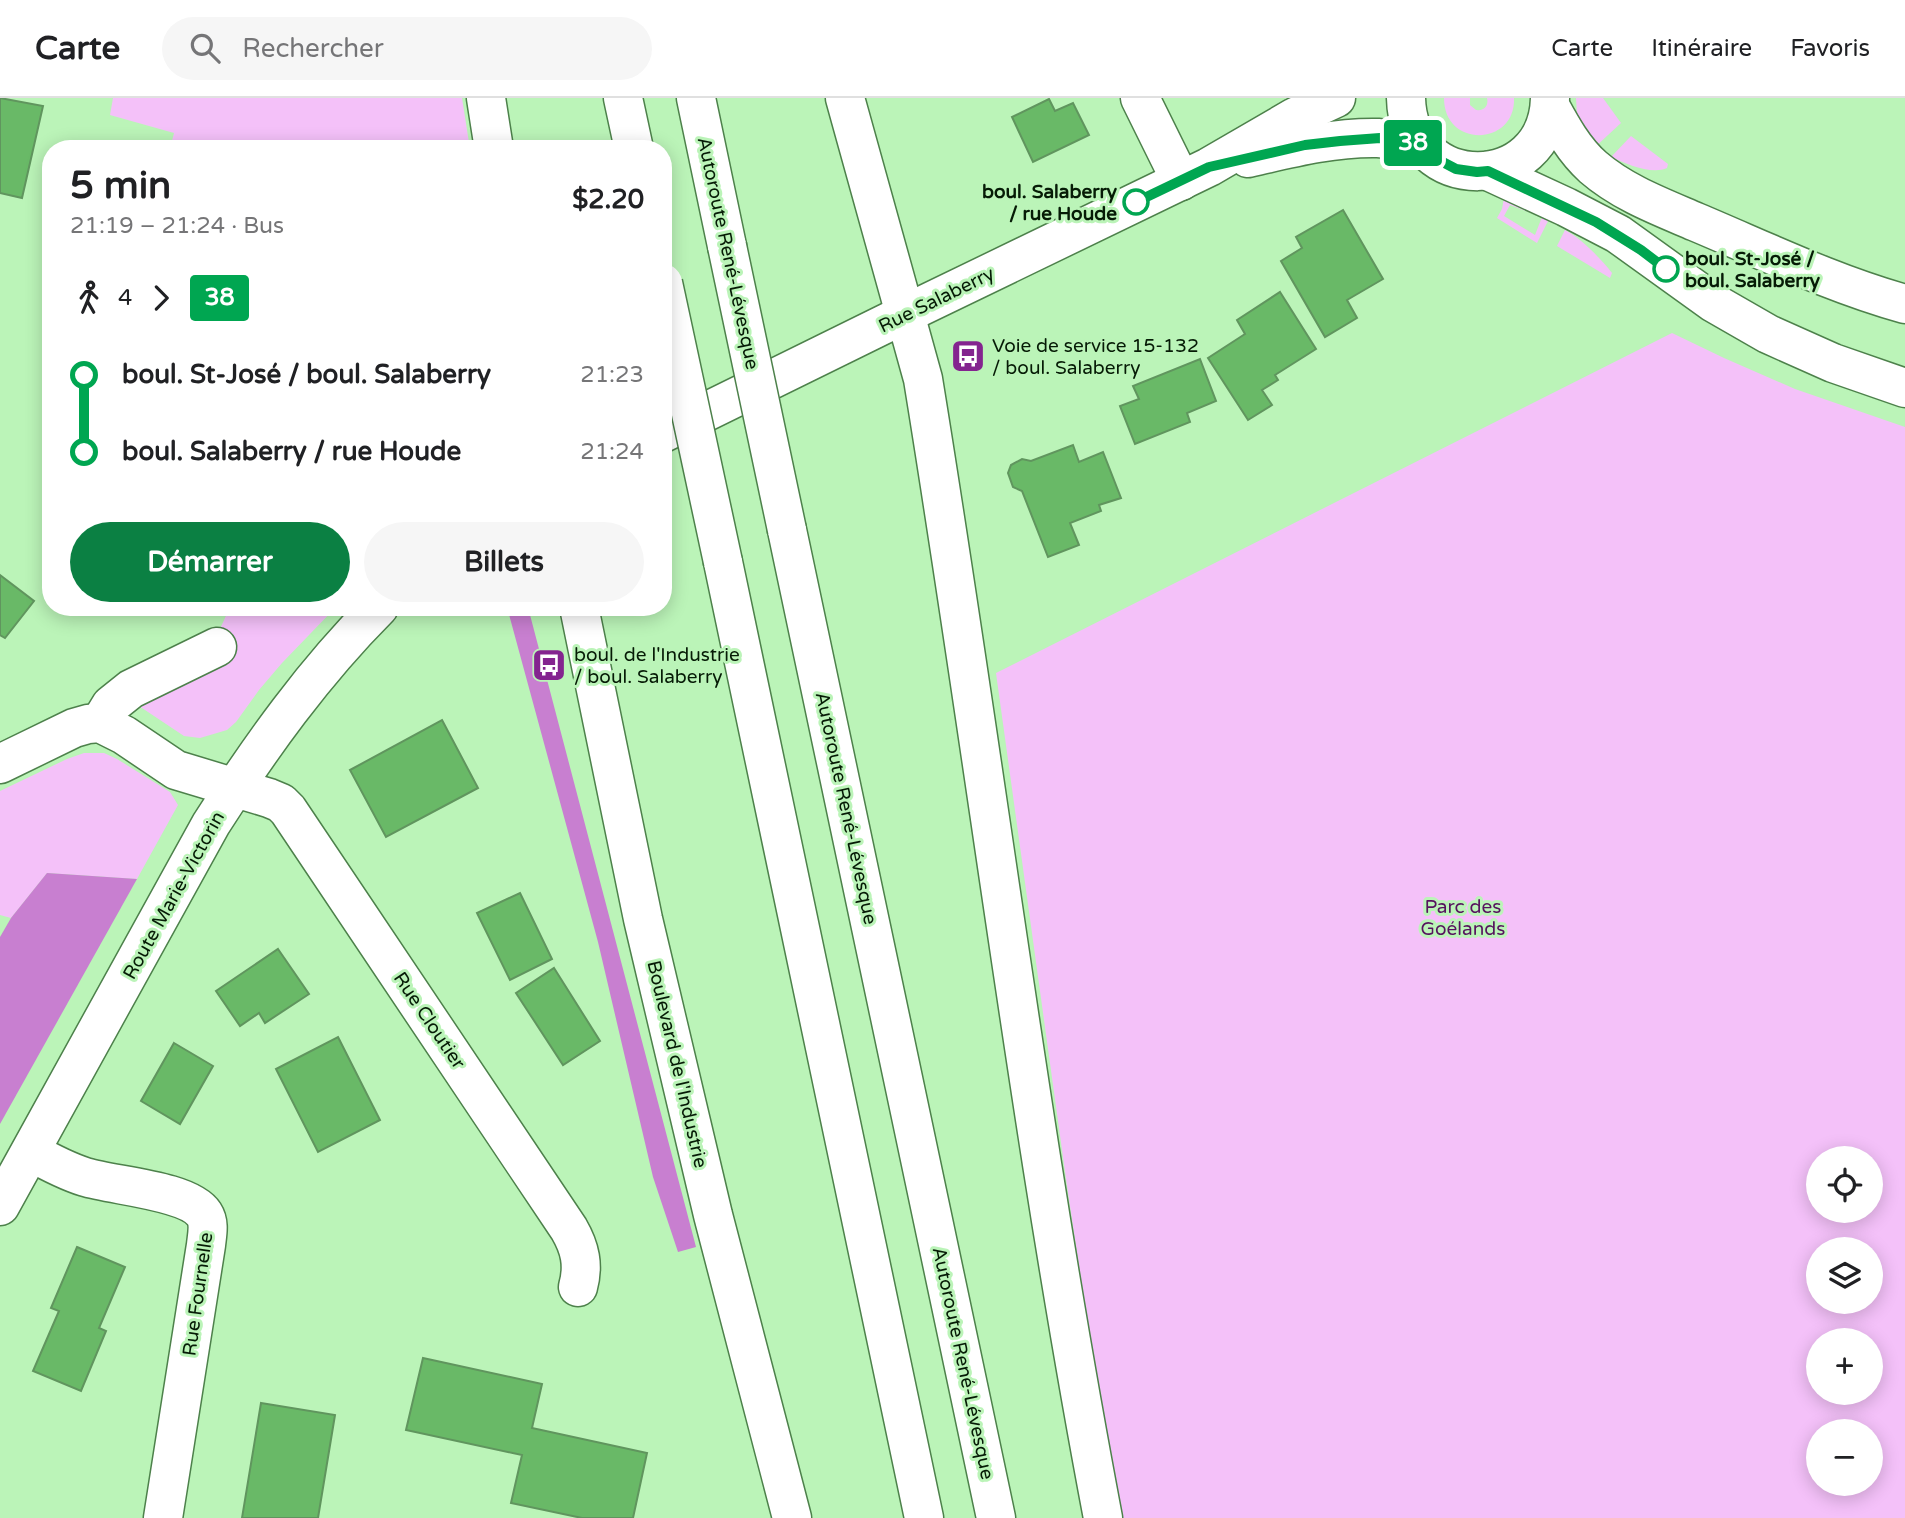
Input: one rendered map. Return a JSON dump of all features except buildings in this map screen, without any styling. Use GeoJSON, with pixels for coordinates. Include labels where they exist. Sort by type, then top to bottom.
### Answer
{"type":"FeatureCollection","features":[{"type":"Feature","properties":{"kind":"main road"},"geometry":{"type":"LineString","coordinates":[[486,98],[493,140]]}},
{"type":"Feature","properties":{"kind":"main road"},"geometry":{"type":"LineString","coordinates":[[623,98],[632,140]]}},
{"type":"Feature","properties":{"kind":"main road","name":"Autoroute René-Lévesque"},"geometry":{"type":"LineString","coordinates":[[696,98],[996,1518]]}},
{"type":"Feature","properties":{"kind":"main road"},"geometry":{"type":"LineString","coordinates":[[845,98],[923,379],[1051,1223],[1103,1518]]}},
{"type":"Feature","properties":{"kind":"main road"},"geometry":{"type":"LineString","coordinates":[[1140,98],[1195,174]]}},
{"type":"Feature","properties":{"kind":"main road","name":"Rue Salaberry"},"geometry":{"type":"LineString","coordinates":[[672,429],[1195,174],[1295,117],[1336,98]]}},
{"type":"Feature","properties":{"kind":"main road"},"geometry":{"type":"LineString","coordinates":[[1405,98],[1411,127],[1421,145],[1437,159],[1456,169],[1477,172],[1509,165],[1527,153],[1545,127],[1552,101]]}},
{"type":"Feature","properties":{"kind":"main road"},"geometry":{"type":"LineString","coordinates":[[1552,101],[1565,134],[1579,153],[1610,180],[1629,191],[1734,239],[1861,290],[1905,304]]}},
{"type":"Feature","properties":{"kind":"main road","name":"Rue Salaberry"},"geometry":{"type":"LineString","coordinates":[[1195,174],[1305,145],[1380,138],[1421,145]]}},
{"type":"Feature","properties":{"kind":"main road"},"geometry":{"type":"LineString","coordinates":[[1488,171],[1618,234],[1714,303],[1768,334],[1833,363],[1905,388]]}},
{"type":"Feature","properties":{"kind":"main road"},"geometry":{"type":"LineString","coordinates":[[672,325],[924,1518]]}},
{"type":"Feature","properties":{"kind":"main road","name":"Route Marie-Victorin"},"geometry":{"type":"LineString","coordinates":[[0,1206],[234,788],[307,687],[370,616]]}},
{"type":"Feature","properties":{"kind":"main road","name":"Boulevard de l'Industrie"},"geometry":{"type":"LineString","coordinates":[[581,616],[662,999],[717,1228],[792,1518]]}},
{"type":"Feature","properties":{"kind":"main road"},"geometry":{"type":"LineString","coordinates":[[100,723],[111,705],[131,689],[217,647]]}},
{"type":"Feature","properties":{"kind":"main road"},"geometry":{"type":"LineString","coordinates":[[0,764],[74,729],[100,723],[124,735],[176,771],[234,788]]}},
{"type":"Feature","properties":{"kind":"main road","name":"Rue Cloutier"},"geometry":{"type":"LineString","coordinates":[[234,788],[276,800],[288,810],[569,1229],[582,1265],[578,1287]]}},
{"type":"Feature","properties":{"kind":"main road","name":"Rue Fournelle"},"geometry":{"type":"LineString","coordinates":[[31,1152],[65,1170],[89,1178],[188,1201],[206,1215],[206,1245],[163,1518]]}},
{"type":"Feature","properties":{"kind":"green space"},"geometry":{"type":"Polygon","coordinates":[[[113,98],[462,98],[469,140],[172,140],[174,133],[110,115],[113,98]]]}},
{"type":"Feature","properties":{"kind":"green space"},"geometry":{"type":"Polygon","coordinates":[[[1444,98],[1470,98],[1470,105],[1479,110],[1487,106],[1487,98],[1514,98],[1512,114],[1504,125],[1493,133],[1480,135],[1467,133],[1455,126],[1447,115],[1444,98]]]}},
{"type":"Feature","properties":{"kind":"green space"},"geometry":{"type":"Polygon","coordinates":[[[1576,98],[1603,98],[1621,123],[1594,148],[1577,115],[1576,98]]]}},
{"type":"Feature","properties":{"kind":"green space"},"geometry":{"type":"Polygon","coordinates":[[[1631,136],[1668,164],[1667,168],[1647,169],[1611,157],[1631,136]]]}},
{"type":"Feature","properties":{"kind":"green space"},"geometry":{"type":"Polygon","coordinates":[[[1504,198],[1552,213],[1537,243],[1497,218],[1504,198]],[[1510,205],[1504,216],[1535,235],[1542,217],[1510,205]]]}},
{"type":"Feature","properties":{"kind":"green space"},"geometry":{"type":"Polygon","coordinates":[[[1565,230],[1597,255],[1612,273],[1610,278],[1557,246],[1565,230]]]}},
{"type":"Feature","properties":{"kind":"green space","name":"Parc des Goélands"},"geometry":{"type":"Polygon","coordinates":[[[1672,333],[1795,389],[1905,427],[1905,1518],[1121,1518],[1067,1186],[996,673],[1672,333]]]}},
{"type":"Feature","properties":{"kind":"green space"},"geometry":{"type":"Polygon","coordinates":[[[226,616],[327,616],[282,663],[227,730],[200,738],[184,736],[139,706],[219,631],[226,616]]]}},
{"type":"Feature","properties":{"kind":"green space"},"geometry":{"type":"Polygon","coordinates":[[[84,753],[104,753],[117,759],[170,792],[178,805],[137,879],[47,873],[11,918],[0,915],[0,791],[84,753]]]}},
{"type":"Feature","properties":{"kind":"shaded area"},"geometry":{"type":"Polygon","coordinates":[[[509,616],[530,616],[696,1247],[678,1252],[653,1177],[598,942],[509,616]]]}},
{"type":"Feature","properties":{"kind":"shaded area"},"geometry":{"type":"Polygon","coordinates":[[[47,873],[137,879],[0,1124],[0,937],[11,918],[47,873]]]}},
{"type":"Feature","properties":{"kind":"bus line","name":"38"},"geometry":{"type":"LineString","coordinates":[[1136,202],[1209,167],[1305,145],[1380,138],[1421,145],[1446,165],[1477,172],[1488,171],[1547,198],[1618,234],[1666,269]]}},
{"type":"Feature","properties":{"kind":"place","name":"boul. Salaberry / rue Houde"},"geometry":{"type":"Point","coordinates":[1136,202]}},
{"type":"Feature","properties":{"kind":"place","name":"boul. St-José / boul. Salaberry"},"geometry":{"type":"Point","coordinates":[1666,269]}},
{"type":"Feature","properties":{"kind":"place","name":"Voie de service 15-132 / boul. Salaberry"},"geometry":{"type":"Point","coordinates":[968,356]}},
{"type":"Feature","properties":{"kind":"place","name":"boul. de l'Industrie / boul. Salaberry"},"geometry":{"type":"Point","coordinates":[549,665]}}]}
